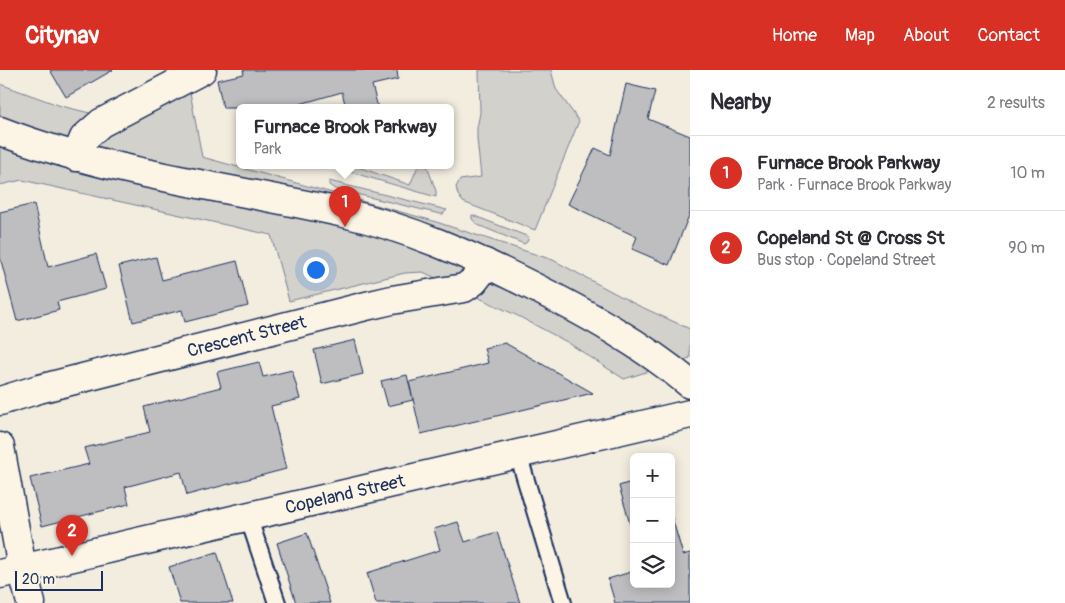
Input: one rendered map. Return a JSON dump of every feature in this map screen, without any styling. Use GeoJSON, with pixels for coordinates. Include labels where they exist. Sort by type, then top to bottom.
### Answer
{"type":"FeatureCollection","features":[{"type":"Feature","properties":{"kind":"main road"},"geometry":{"type":"LineString","coordinates":[[76,157],[84,138],[101,122],[202,70]]}},
{"type":"Feature","properties":{"kind":"main road"},"geometry":{"type":"LineString","coordinates":[[0,130],[76,157],[371,220],[424,237],[485,263],[561,300],[649,354],[690,384]]}},
{"type":"Feature","properties":{"kind":"main road","name":"Crescent Street"},"geometry":{"type":"LineString","coordinates":[[0,401],[39,389],[366,306],[400,298],[464,288],[474,281],[485,263]]}},
{"type":"Feature","properties":{"kind":"main road","name":"Copeland Street"},"geometry":{"type":"LineString","coordinates":[[11,571],[690,414]]}},
{"type":"Feature","properties":{"kind":"main road"},"geometry":{"type":"LineString","coordinates":[[0,447],[11,571],[31,603]]}},
{"type":"Feature","properties":{"kind":"lane"},"geometry":{"type":"LineString","coordinates":[[518,454],[563,603]]}},
{"type":"Feature","properties":{"kind":"lane"},"geometry":{"type":"LineString","coordinates":[[248,516],[277,603]]}},
{"type":"Feature","properties":{"kind":"shaded area"},"geometry":{"type":"Polygon","coordinates":[[[479,70],[551,70],[556,89],[579,121],[535,230],[463,202],[458,195],[456,187],[460,180],[481,177],[477,139],[480,113],[479,70]]]}},
{"type":"Feature","properties":{"kind":"shaded area"},"geometry":{"type":"Polygon","coordinates":[[[0,84],[61,106],[131,123],[190,92],[202,157],[236,166],[236,169],[245,169],[430,220],[553,260],[635,304],[690,329],[690,358],[624,379],[567,342],[518,316],[423,272],[405,273],[289,301],[271,235],[22,180],[0,185],[0,84]]]}},
{"type":"Feature","properties":{"kind":"shaded area"},"geometry":{"type":"Polygon","coordinates":[[[340,169],[364,169],[410,185],[417,169],[428,169],[436,191],[436,197],[340,169]]]}},
{"type":"Feature","properties":{"kind":"shaded area"},"geometry":{"type":"Polygon","coordinates":[[[329,181],[447,210],[440,214],[335,189],[329,185],[329,181]]]}},
{"type":"Feature","properties":{"kind":"shaded area"},"geometry":{"type":"Polygon","coordinates":[[[472,215],[529,237],[527,242],[524,244],[478,225],[472,219],[472,215]]]}},
{"type":"Feature","properties":{"kind":"building"},"geometry":{"type":"Polygon","coordinates":[[[50,70],[113,70],[66,97],[50,70]]]}},
{"type":"Feature","properties":{"kind":"building"},"geometry":{"type":"Polygon","coordinates":[[[243,70],[397,70],[398,79],[372,85],[377,104],[345,104],[342,92],[300,104],[236,104],[236,108],[223,108],[217,80],[244,74],[243,70]]]}},
{"type":"Feature","properties":{"kind":"building"},"geometry":{"type":"Polygon","coordinates":[[[626,84],[655,91],[648,119],[690,136],[690,213],[669,265],[632,249],[637,237],[568,204],[595,148],[610,155],[626,84]]]}},
{"type":"Feature","properties":{"kind":"building"},"geometry":{"type":"Polygon","coordinates":[[[34,204],[48,267],[96,254],[106,289],[57,302],[59,310],[17,321],[0,257],[0,212],[34,204]]]}},
{"type":"Feature","properties":{"kind":"building"},"geometry":{"type":"Polygon","coordinates":[[[156,257],[162,280],[237,261],[248,306],[185,322],[182,310],[133,322],[119,266],[156,257]]]}},
{"type":"Feature","properties":{"kind":"building"},"geometry":{"type":"Polygon","coordinates":[[[355,340],[363,374],[322,384],[314,350],[355,340]]]}},
{"type":"Feature","properties":{"kind":"building"},"geometry":{"type":"Polygon","coordinates":[[[505,343],[593,393],[421,434],[409,382],[488,363],[484,348],[505,343]]]}},
{"type":"Feature","properties":{"kind":"building"},"geometry":{"type":"Polygon","coordinates":[[[259,362],[263,377],[292,370],[300,399],[271,406],[286,469],[187,495],[181,472],[125,487],[129,504],[42,526],[30,478],[89,464],[84,448],[150,432],[144,407],[221,387],[217,372],[259,362]]]}},
{"type":"Feature","properties":{"kind":"building"},"geometry":{"type":"Polygon","coordinates":[[[407,375],[413,400],[388,406],[381,381],[407,375]]]}},
{"type":"Feature","properties":{"kind":"building"},"geometry":{"type":"Polygon","coordinates":[[[630,482],[630,524],[619,486],[630,482]]]}},
{"type":"Feature","properties":{"kind":"building"},"geometry":{"type":"Polygon","coordinates":[[[458,522],[465,542],[497,532],[520,603],[376,603],[367,573],[440,550],[434,529],[458,522]]]}},
{"type":"Feature","properties":{"kind":"building"},"geometry":{"type":"Polygon","coordinates":[[[675,528],[683,555],[690,553],[690,603],[615,603],[608,579],[630,572],[630,588],[675,588],[675,528]]]}},
{"type":"Feature","properties":{"kind":"building"},"geometry":{"type":"Polygon","coordinates":[[[307,533],[330,603],[296,603],[277,543],[307,533]]]}},
{"type":"Feature","properties":{"kind":"building"},"geometry":{"type":"Polygon","coordinates":[[[217,552],[233,603],[180,603],[169,567],[217,552]]]}},
{"type":"Feature","properties":{"kind":"place","name":"Furnace Brook Parkway"},"geometry":{"type":"Point","coordinates":[345,227]}},
{"type":"Feature","properties":{"kind":"place","name":"Copeland St @ Cross St"},"geometry":{"type":"Point","coordinates":[72,556]}}]}
